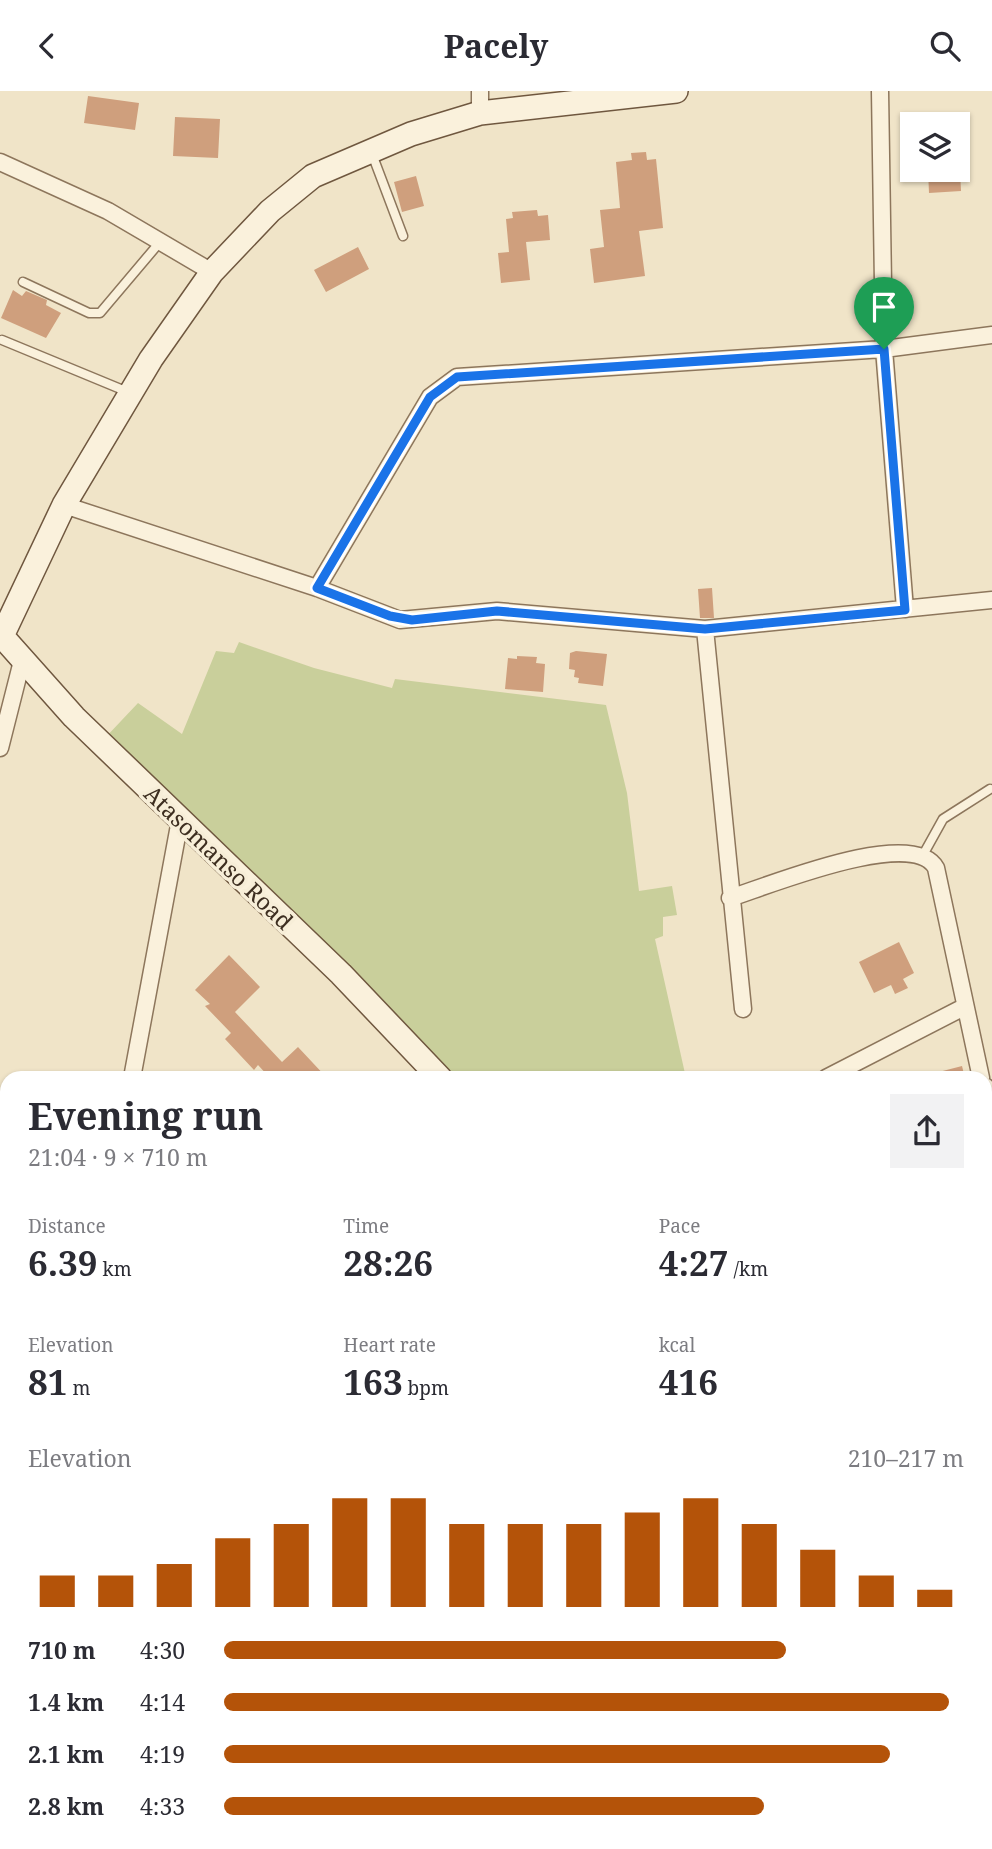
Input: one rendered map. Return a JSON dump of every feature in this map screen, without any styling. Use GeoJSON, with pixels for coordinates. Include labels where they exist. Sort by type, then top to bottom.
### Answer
{"type":"FeatureCollection","features":[{"type":"Feature","properties":{"kind":"street"},"geometry":{"type":"LineString","coordinates":[[1,635],[64,505],[131,393],[212,272],[270,211],[313,176],[480,102],[676,91]]}},
{"type":"Feature","properties":{"kind":"street"},"geometry":{"type":"LineString","coordinates":[[880,91],[884,349],[905,610]]}},
{"type":"Feature","properties":{"kind":"street"},"geometry":{"type":"LineString","coordinates":[[0,162],[71,192],[212,272]]}},
{"type":"Feature","properties":{"kind":"street"},"geometry":{"type":"LineString","coordinates":[[317,588],[430,397],[457,377],[884,349],[992,335]]}},
{"type":"Feature","properties":{"kind":"street"},"geometry":{"type":"LineString","coordinates":[[64,505],[317,588],[400,619],[497,611],[705,629],[992,600]]}},
{"type":"Feature","properties":{"kind":"street"},"geometry":{"type":"LineString","coordinates":[[705,629],[743,1009]]}},
{"type":"Feature","properties":{"kind":"street","name":"Atasomanso Road"},"geometry":{"type":"LineString","coordinates":[[1,635],[82,726],[341,974],[433,1071]]}},
{"type":"Feature","properties":{"kind":"street"},"geometry":{"type":"LineString","coordinates":[[0,748],[22,661]]}},
{"type":"Feature","properties":{"kind":"street"},"geometry":{"type":"LineString","coordinates":[[133,1071],[180,820]]}},
{"type":"Feature","properties":{"kind":"street"},"geometry":{"type":"LineString","coordinates":[[730,898],[876,853],[923,855],[931,859],[936,868],[979,1071]]}},
{"type":"Feature","properties":{"kind":"street"},"geometry":{"type":"LineString","coordinates":[[840,1071],[964,1007]]}},
{"type":"Feature","properties":{"kind":"lane"},"geometry":{"type":"LineString","coordinates":[[371,151],[403,236]]}},
{"type":"Feature","properties":{"kind":"lane"},"geometry":{"type":"LineString","coordinates":[[23,282],[89,313],[100,313],[160,241]]}},
{"type":"Feature","properties":{"kind":"lane"},"geometry":{"type":"LineString","coordinates":[[2,340],[131,393]]}},
{"type":"Feature","properties":{"kind":"lane"},"geometry":{"type":"LineString","coordinates":[[923,855],[943,820],[990,789]]}},
{"type":"Feature","properties":{"kind":"green space"},"geometry":{"type":"Polygon","coordinates":[[[239,642],[314,668],[392,688],[395,679],[606,705],[627,793],[639,891],[672,886],[677,915],[663,917],[663,936],[655,939],[684,1071],[446,1071],[104,739],[138,703],[182,734],[216,651],[234,653],[239,642]]]}},
{"type":"Feature","properties":{"kind":"building"},"geometry":{"type":"Polygon","coordinates":[[[88,96],[139,103],[135,130],[84,123],[88,96]]]}},
{"type":"Feature","properties":{"kind":"building"},"geometry":{"type":"Polygon","coordinates":[[[175,117],[220,119],[218,158],[173,156],[175,117]]]}},
{"type":"Feature","properties":{"kind":"building"},"geometry":{"type":"Polygon","coordinates":[[[646,152],[647,160],[656,159],[663,228],[639,231],[645,276],[594,283],[590,249],[604,247],[600,210],[620,208],[616,162],[632,160],[631,153],[646,152]]]}},
{"type":"Feature","properties":{"kind":"building"},"geometry":{"type":"Polygon","coordinates":[[[416,176],[424,206],[402,212],[394,182],[416,176]]]}},
{"type":"Feature","properties":{"kind":"building"},"geometry":{"type":"Polygon","coordinates":[[[929,182],[961,182],[961,191],[929,193],[929,182]]]}},
{"type":"Feature","properties":{"kind":"building"},"geometry":{"type":"Polygon","coordinates":[[[537,210],[538,216],[548,215],[550,240],[526,242],[530,280],[501,283],[498,253],[509,252],[506,219],[513,218],[512,212],[537,210]]]}},
{"type":"Feature","properties":{"kind":"building"},"geometry":{"type":"Polygon","coordinates":[[[358,247],[369,269],[326,292],[314,270],[358,247]]]}},
{"type":"Feature","properties":{"kind":"building"},"geometry":{"type":"Polygon","coordinates":[[[13,290],[22,296],[26,291],[47,300],[46,305],[61,313],[46,338],[1,318],[13,290]]]}},
{"type":"Feature","properties":{"kind":"building"},"geometry":{"type":"Polygon","coordinates":[[[712,588],[714,618],[700,618],[698,589],[712,588]]]}},
{"type":"Feature","properties":{"kind":"building"},"geometry":{"type":"Polygon","coordinates":[[[576,651],[607,654],[603,686],[578,683],[579,678],[574,677],[575,670],[569,669],[570,653],[576,651]]]}},
{"type":"Feature","properties":{"kind":"building"},"geometry":{"type":"Polygon","coordinates":[[[517,656],[537,657],[536,663],[545,664],[543,692],[505,689],[508,658],[517,659],[517,656]]]}},
{"type":"Feature","properties":{"kind":"building"},"geometry":{"type":"Polygon","coordinates":[[[899,942],[914,973],[903,979],[908,988],[895,994],[891,985],[874,993],[859,962],[899,942]]]}},
{"type":"Feature","properties":{"kind":"building"},"geometry":{"type":"Polygon","coordinates":[[[229,955],[260,987],[235,1012],[282,1062],[298,1047],[320,1071],[264,1071],[258,1065],[254,1070],[225,1039],[231,1033],[205,1006],[210,1004],[195,990],[229,955]]]}},
{"type":"Feature","properties":{"kind":"building"},"geometry":{"type":"Polygon","coordinates":[[[962,1066],[963,1071],[943,1071],[962,1066]]]}},
{"type":"Feature","properties":{"kind":"route"},"geometry":{"type":"LineString","coordinates":[[884,349],[905,610],[705,629],[497,611],[412,620],[390,616],[317,588],[430,397],[443,384],[457,377],[884,349]]}}]}
